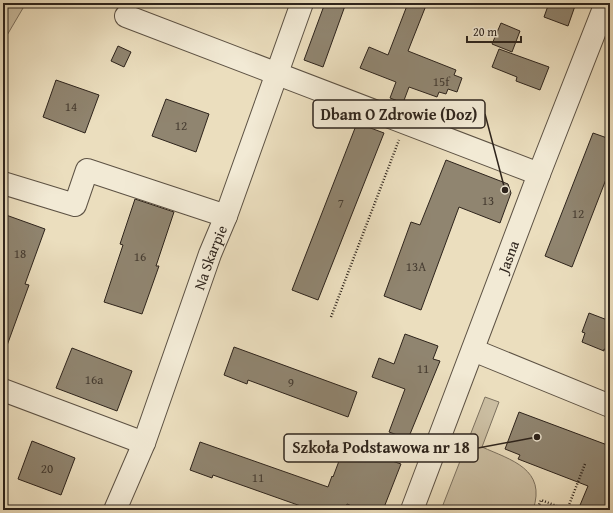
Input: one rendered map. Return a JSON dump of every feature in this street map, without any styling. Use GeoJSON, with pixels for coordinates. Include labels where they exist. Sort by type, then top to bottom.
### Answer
{"type":"FeatureCollection","features":[{"type":"Feature","properties":{"kind":"street","name":"Na Skarpie"},"geometry":{"type":"LineString","coordinates":[[115,510],[144,443],[210,254],[226,216],[278,74],[302,3]]}},
{"type":"Feature","properties":{"kind":"street","name":"Jasna"},"geometry":{"type":"LineString","coordinates":[[412,510],[539,174],[606,3]]}},
{"type":"Feature","properties":{"kind":"street"},"geometry":{"type":"LineString","coordinates":[[126,16],[539,174]]}},
{"type":"Feature","properties":{"kind":"street"},"geometry":{"type":"LineString","coordinates":[[3,182],[75,205],[87,170],[226,216]]}},
{"type":"Feature","properties":{"kind":"street"},"geometry":{"type":"LineString","coordinates":[[473,350],[610,406]]}},
{"type":"Feature","properties":{"kind":"street"},"geometry":{"type":"LineString","coordinates":[[3,390],[144,443]]}},
{"type":"Feature","properties":{"kind":"path"},"geometry":{"type":"LineString","coordinates":[[331,318],[402,133]]}},
{"type":"Feature","properties":{"kind":"path"},"geometry":{"type":"LineString","coordinates":[[536,510],[540,500],[567,510],[585,464]]}},
{"type":"Feature","properties":{"kind":"shaded area"},"geometry":{"type":"Polygon","coordinates":[[[3,3],[26,3],[3,42],[3,3]]]}},
{"type":"Feature","properties":{"kind":"shaded area"},"geometry":{"type":"Polygon","coordinates":[[[485,397],[499,402],[482,447],[515,462],[531,475],[535,485],[536,496],[533,510],[441,510],[485,397]]]}},
{"type":"Feature","properties":{"kind":"building"},"geometry":{"type":"Polygon","coordinates":[[[325,3],[346,3],[323,67],[304,60],[325,3]]]}},
{"type":"Feature","properties":{"kind":"building"},"geometry":{"type":"Polygon","coordinates":[[[408,3],[427,3],[408,51],[456,70],[454,75],[462,78],[457,92],[448,89],[446,94],[439,92],[437,97],[409,87],[403,103],[390,98],[396,82],[360,68],[369,47],[388,55],[408,3]]]}},
{"type":"Feature","properties":{"kind":"building"},"geometry":{"type":"Polygon","coordinates":[[[549,3],[576,3],[568,26],[544,17],[549,3]]]}},
{"type":"Feature","properties":{"kind":"building"},"geometry":{"type":"Polygon","coordinates":[[[501,23],[520,31],[512,52],[492,44],[501,23]]]}},
{"type":"Feature","properties":{"kind":"building"},"geometry":{"type":"Polygon","coordinates":[[[118,46],[131,52],[124,67],[111,61],[118,46]]]}},
{"type":"Feature","properties":{"kind":"building"},"geometry":{"type":"Polygon","coordinates":[[[499,49],[549,67],[540,90],[516,81],[517,77],[492,67],[499,49]]]}},
{"type":"Feature","properties":{"kind":"building"},"geometry":{"type":"Polygon","coordinates":[[[56,80],[99,95],[85,133],[43,117],[56,80]]]}},
{"type":"Feature","properties":{"kind":"building"},"geometry":{"type":"Polygon","coordinates":[[[166,99],[209,114],[196,152],[152,136],[166,99]]]}},
{"type":"Feature","properties":{"kind":"building"},"geometry":{"type":"Polygon","coordinates":[[[357,123],[384,133],[318,300],[292,290],[357,123]]]}},
{"type":"Feature","properties":{"kind":"building"},"geometry":{"type":"Polygon","coordinates":[[[593,133],[610,139],[610,169],[572,267],[545,256],[593,133]]]}},
{"type":"Feature","properties":{"kind":"building"},"geometry":{"type":"Polygon","coordinates":[[[446,160],[508,184],[511,193],[500,223],[459,207],[421,310],[384,296],[411,222],[420,225],[446,160]]]}},
{"type":"Feature","properties":{"kind":"building"},"geometry":{"type":"Polygon","coordinates":[[[135,199],[174,212],[156,266],[159,266],[142,314],[104,302],[123,245],[120,244],[135,199]]]}},
{"type":"Feature","properties":{"kind":"building"},"geometry":{"type":"Polygon","coordinates":[[[6,215],[45,229],[25,284],[29,285],[5,351],[3,351],[3,223],[6,215]]]}},
{"type":"Feature","properties":{"kind":"building"},"geometry":{"type":"Polygon","coordinates":[[[589,313],[610,321],[610,351],[604,349],[604,351],[582,342],[585,333],[582,332],[589,313]]]}},
{"type":"Feature","properties":{"kind":"building"},"geometry":{"type":"Polygon","coordinates":[[[405,334],[438,346],[433,359],[440,361],[408,439],[389,432],[405,389],[372,377],[379,358],[394,364],[405,334]]]}},
{"type":"Feature","properties":{"kind":"building"},"geometry":{"type":"Polygon","coordinates":[[[234,347],[357,392],[348,417],[248,380],[247,384],[224,375],[234,347]]]}},
{"type":"Feature","properties":{"kind":"building"},"geometry":{"type":"Polygon","coordinates":[[[72,348],[132,371],[117,411],[56,388],[72,348]]]}},
{"type":"Feature","properties":{"kind":"building"},"geometry":{"type":"Polygon","coordinates":[[[519,412],[610,446],[610,510],[578,510],[588,486],[518,459],[520,455],[505,449],[519,412]]]}},
{"type":"Feature","properties":{"kind":"building"},"geometry":{"type":"Polygon","coordinates":[[[32,441],[75,458],[61,495],[18,479],[32,441]]]}},
{"type":"Feature","properties":{"kind":"building"},"geometry":{"type":"Polygon","coordinates":[[[200,442],[328,487],[345,445],[401,464],[383,510],[361,510],[347,504],[345,510],[312,510],[213,475],[212,478],[190,470],[200,442]]]}},
{"type":"Feature","properties":{"kind":"place","name":"Dbam O Zdrowie (Doz)"},"geometry":{"type":"Point","coordinates":[505,190]}},
{"type":"Feature","properties":{"kind":"place","name":"Szkoła Podstawowa nr 18"},"geometry":{"type":"Point","coordinates":[537,437]}}]}
